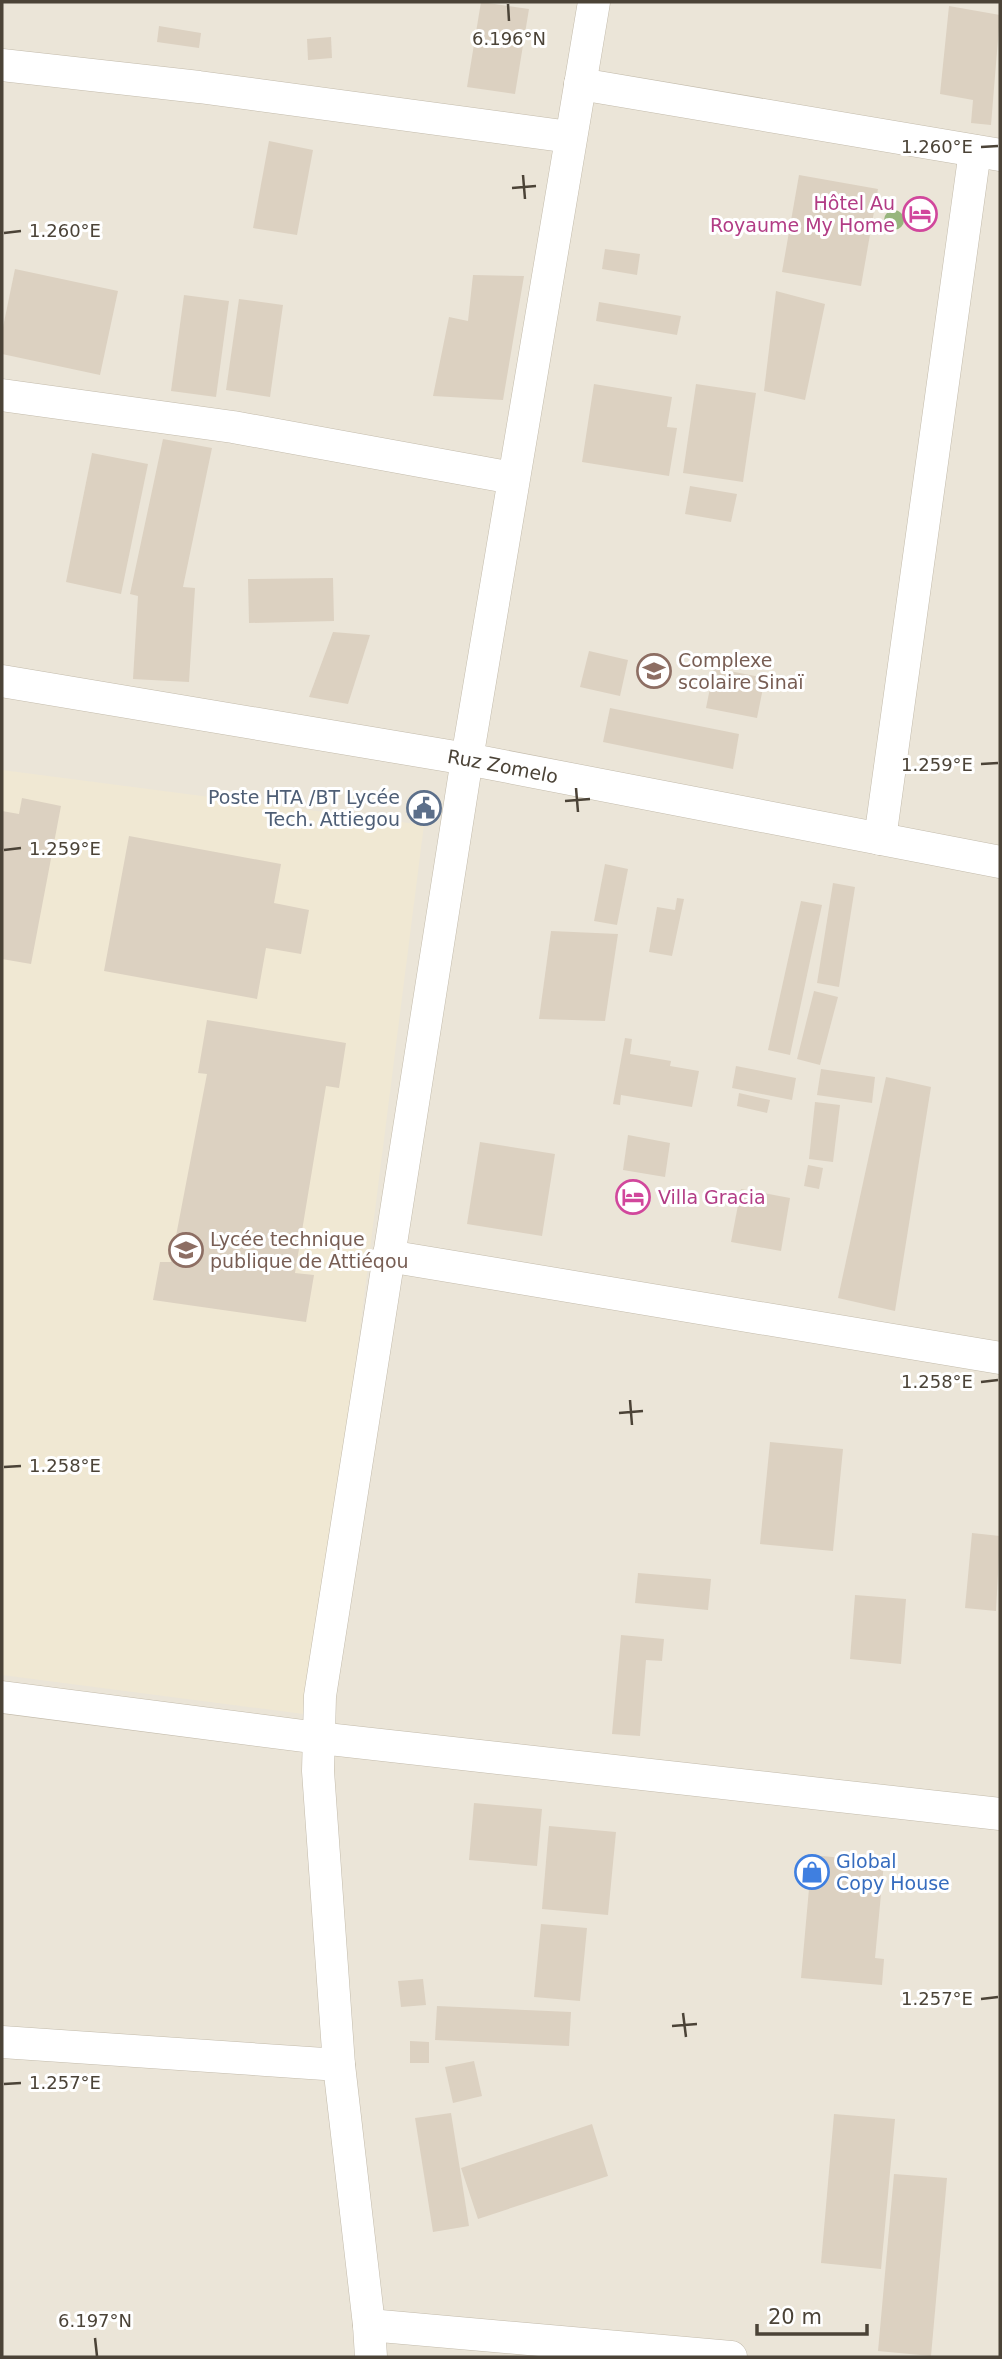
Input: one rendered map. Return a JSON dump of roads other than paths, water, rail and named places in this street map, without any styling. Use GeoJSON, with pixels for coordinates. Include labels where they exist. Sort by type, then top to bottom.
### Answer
{"type":"FeatureCollection","features":[{"type":"Feature","properties":{"kind":"street"},"geometry":{"type":"LineString","coordinates":[[371,2357],[339,2065],[318,1770],[320,1696],[467,760],[594,2]]}},
{"type":"Feature","properties":{"kind":"street"},"geometry":{"type":"LineString","coordinates":[[2,65],[199,87],[570,137]]}},
{"type":"Feature","properties":{"kind":"street"},"geometry":{"type":"LineString","coordinates":[[580,83],[988,153],[880,839]]}},
{"type":"Feature","properties":{"kind":"street"},"geometry":{"type":"LineString","coordinates":[[2,395],[233,427],[513,478]]}},
{"type":"Feature","properties":{"kind":"street","name":"Ruz Zomelo"},"geometry":{"type":"LineString","coordinates":[[2,681],[467,760],[1000,862]]}},
{"type":"Feature","properties":{"kind":"street"},"geometry":{"type":"LineString","coordinates":[[388,1256],[1000,1359]]}},
{"type":"Feature","properties":{"kind":"street"},"geometry":{"type":"LineString","coordinates":[[2,1697],[319,1738],[1000,1814]]}},
{"type":"Feature","properties":{"kind":"street"},"geometry":{"type":"LineString","coordinates":[[2,2042],[339,2065]]}},
{"type":"Feature","properties":{"kind":"street"},"geometry":{"type":"LineString","coordinates":[[369,2325],[731,2357]]}},
{"type":"Feature","properties":{"kind":"place","name":"Hôtel Au Royaume My Home"},"geometry":{"type":"Point","coordinates":[920,214]}},
{"type":"Feature","properties":{"kind":"place","name":"Complexe scolaire Sinaï"},"geometry":{"type":"Point","coordinates":[654,671]}},
{"type":"Feature","properties":{"kind":"place","name":"Poste HTA /BT Lycée Tech. Attiegou"},"geometry":{"type":"Point","coordinates":[424,808]}},
{"type":"Feature","properties":{"kind":"place","name":"Villa Gracia"},"geometry":{"type":"Point","coordinates":[633,1197]}},
{"type":"Feature","properties":{"kind":"place","name":"Lycée technique publique de Attiéqou"},"geometry":{"type":"Point","coordinates":[186,1250]}},
{"type":"Feature","properties":{"kind":"place","name":"Global Copy House"},"geometry":{"type":"Point","coordinates":[812,1872]}}]}
